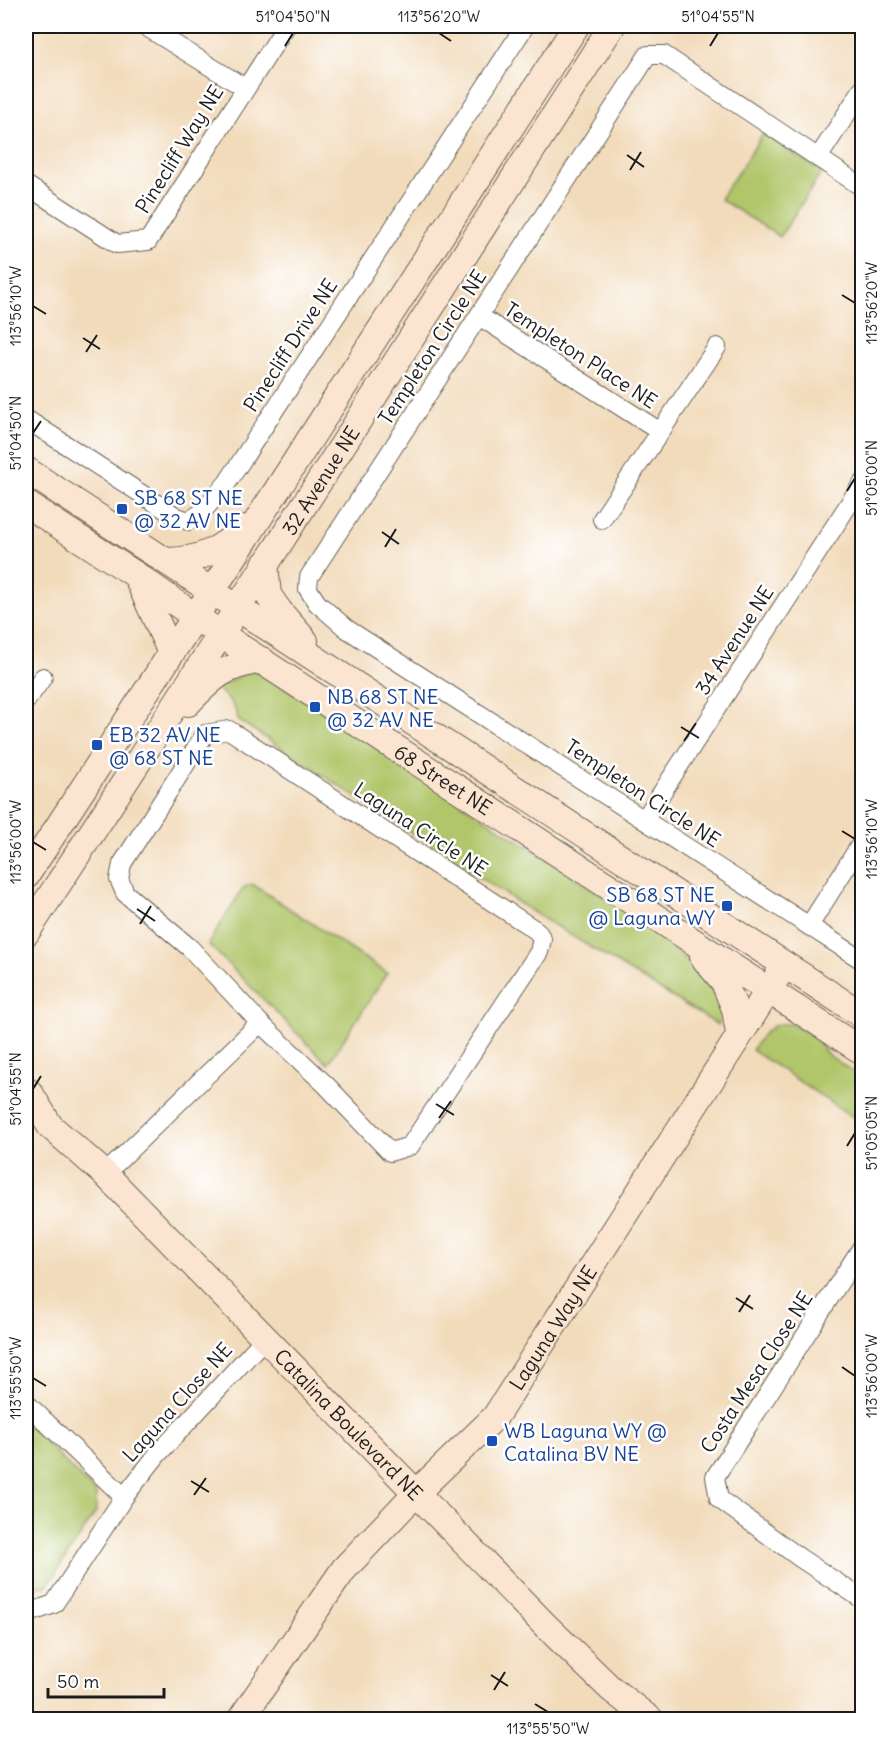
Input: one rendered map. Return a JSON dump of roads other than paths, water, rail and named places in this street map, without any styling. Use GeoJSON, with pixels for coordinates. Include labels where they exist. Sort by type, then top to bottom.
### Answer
{"type":"FeatureCollection","features":[{"type":"Feature","properties":{"kind":"main road","name":"32 Avenue NE"},"geometry":{"type":"LineString","coordinates":[[26,876],[576,26]]}},
{"type":"Feature","properties":{"kind":"main road","name":"32 Avenue NE"},"geometry":{"type":"LineString","coordinates":[[26,933],[151,743],[612,26]]}},
{"type":"Feature","properties":{"kind":"main road","name":"68 Street NE"},"geometry":{"type":"LineString","coordinates":[[26,470],[862,1015]]}},
{"type":"Feature","properties":{"kind":"main road","name":"68 Street NE"},"geometry":{"type":"LineString","coordinates":[[26,504],[136,575],[220,634],[862,1051]]}},
{"type":"Feature","properties":{"kind":"main road"},"geometry":{"type":"LineString","coordinates":[[167,561],[201,558],[228,542],[261,514]]}},
{"type":"Feature","properties":{"kind":"main road"},"geometry":{"type":"LineString","coordinates":[[264,564],[268,595],[280,612],[328,665]]}},
{"type":"Feature","properties":{"kind":"main road"},"geometry":{"type":"LineString","coordinates":[[136,575],[170,653]]}},
{"type":"Feature","properties":{"kind":"main road"},"geometry":{"type":"LineString","coordinates":[[151,743],[206,684],[222,672],[242,663],[262,660]]}},
{"type":"Feature","properties":{"kind":"main road"},"geometry":{"type":"LineString","coordinates":[[689,939],[724,982],[735,1009],[739,1034]]}},
{"type":"Feature","properties":{"kind":"main road","name":"Laguna Way NE"},"geometry":{"type":"LineString","coordinates":[[240,1719],[344,1569],[416,1493],[495,1417],[785,964]]}},
{"type":"Feature","properties":{"kind":"main road","name":"Catalina Boulevard NE"},"geometry":{"type":"LineString","coordinates":[[26,1090],[50,1126],[105,1174],[611,1689],[651,1719]]}},
{"type":"Feature","properties":{"kind":"main road","name":"Catalina Boulevard NE"},"geometry":{"type":"LineString","coordinates":[[26,1119],[50,1126]]}},
{"type":"Feature","properties":{"kind":"street"},"geometry":{"type":"LineString","coordinates":[[145,26],[245,88]]}},
{"type":"Feature","properties":{"kind":"street","name":"Pinecliff Way NE"},"geometry":{"type":"LineString","coordinates":[[26,184],[117,244],[148,241],[286,26]]}},
{"type":"Feature","properties":{"kind":"street","name":"Pinecliff Drive NE"},"geometry":{"type":"LineString","coordinates":[[26,419],[177,517],[189,520],[201,513],[227,483],[525,26]]}},
{"type":"Feature","properties":{"kind":"street","name":"Templeton Circle NE"},"geometry":{"type":"LineString","coordinates":[[862,187],[664,55],[648,55],[309,577],[308,590],[317,603],[347,629],[862,960]]}},
{"type":"Feature","properties":{"kind":"street"},"geometry":{"type":"LineString","coordinates":[[818,158],[862,90]]}},
{"type":"Feature","properties":{"kind":"street","name":"Templeton Place NE"},"geometry":{"type":"LineString","coordinates":[[479,316],[659,431]]}},
{"type":"Feature","properties":{"kind":"street","name":"Templeton Place NE"},"geometry":{"type":"LineString","coordinates":[[602,519],[717,347]]}},
{"type":"Feature","properties":{"kind":"street","name":"34 Avenue NE"},"geometry":{"type":"LineString","coordinates":[[644,820],[862,484]]}},
{"type":"Feature","properties":{"kind":"street"},"geometry":{"type":"LineString","coordinates":[[26,701],[43,677]]}},
{"type":"Feature","properties":{"kind":"street","name":"Laguna Circle NE"},"geometry":{"type":"LineString","coordinates":[[229,730],[537,931],[542,939],[539,952],[410,1146],[390,1152],[326,1085],[260,1023],[190,948],[125,893],[119,879],[122,864],[205,734],[229,730]]}},
{"type":"Feature","properties":{"kind":"street"},"geometry":{"type":"LineString","coordinates":[[809,926],[862,842]]}},
{"type":"Feature","properties":{"kind":"street"},"geometry":{"type":"LineString","coordinates":[[105,1174],[260,1023]]}},
{"type":"Feature","properties":{"kind":"street","name":"Costa Mesa Close NE"},"geometry":{"type":"LineString","coordinates":[[862,1247],[715,1477],[719,1499],[800,1558],[862,1599]]}},
{"type":"Feature","properties":{"kind":"street","name":"Laguna Close NE"},"geometry":{"type":"LineString","coordinates":[[26,1607],[32,1612],[54,1604],[124,1497],[190,1417],[266,1337]]}},
{"type":"Feature","properties":{"kind":"street","name":"Laguna Close NE"},"geometry":{"type":"LineString","coordinates":[[26,1403],[124,1497]]}},
{"type":"Feature","properties":{"kind":"place","name":"SB 68 ST NE @ 32 AV NE"},"geometry":{"type":"Point","coordinates":[122,509]}},
{"type":"Feature","properties":{"kind":"place","name":"NB 68 ST NE @ 32 AV NE"},"geometry":{"type":"Point","coordinates":[315,707]}},
{"type":"Feature","properties":{"kind":"place","name":"EB 32 AV NE @ 68 ST NE"},"geometry":{"type":"Point","coordinates":[97,745]}},
{"type":"Feature","properties":{"kind":"place","name":"SB 68 ST NE @ Laguna WY"},"geometry":{"type":"Point","coordinates":[727,906]}},
{"type":"Feature","properties":{"kind":"place","name":"WB Laguna WY @ Catalina BV NE"},"geometry":{"type":"Point","coordinates":[492,1441]}}]}
